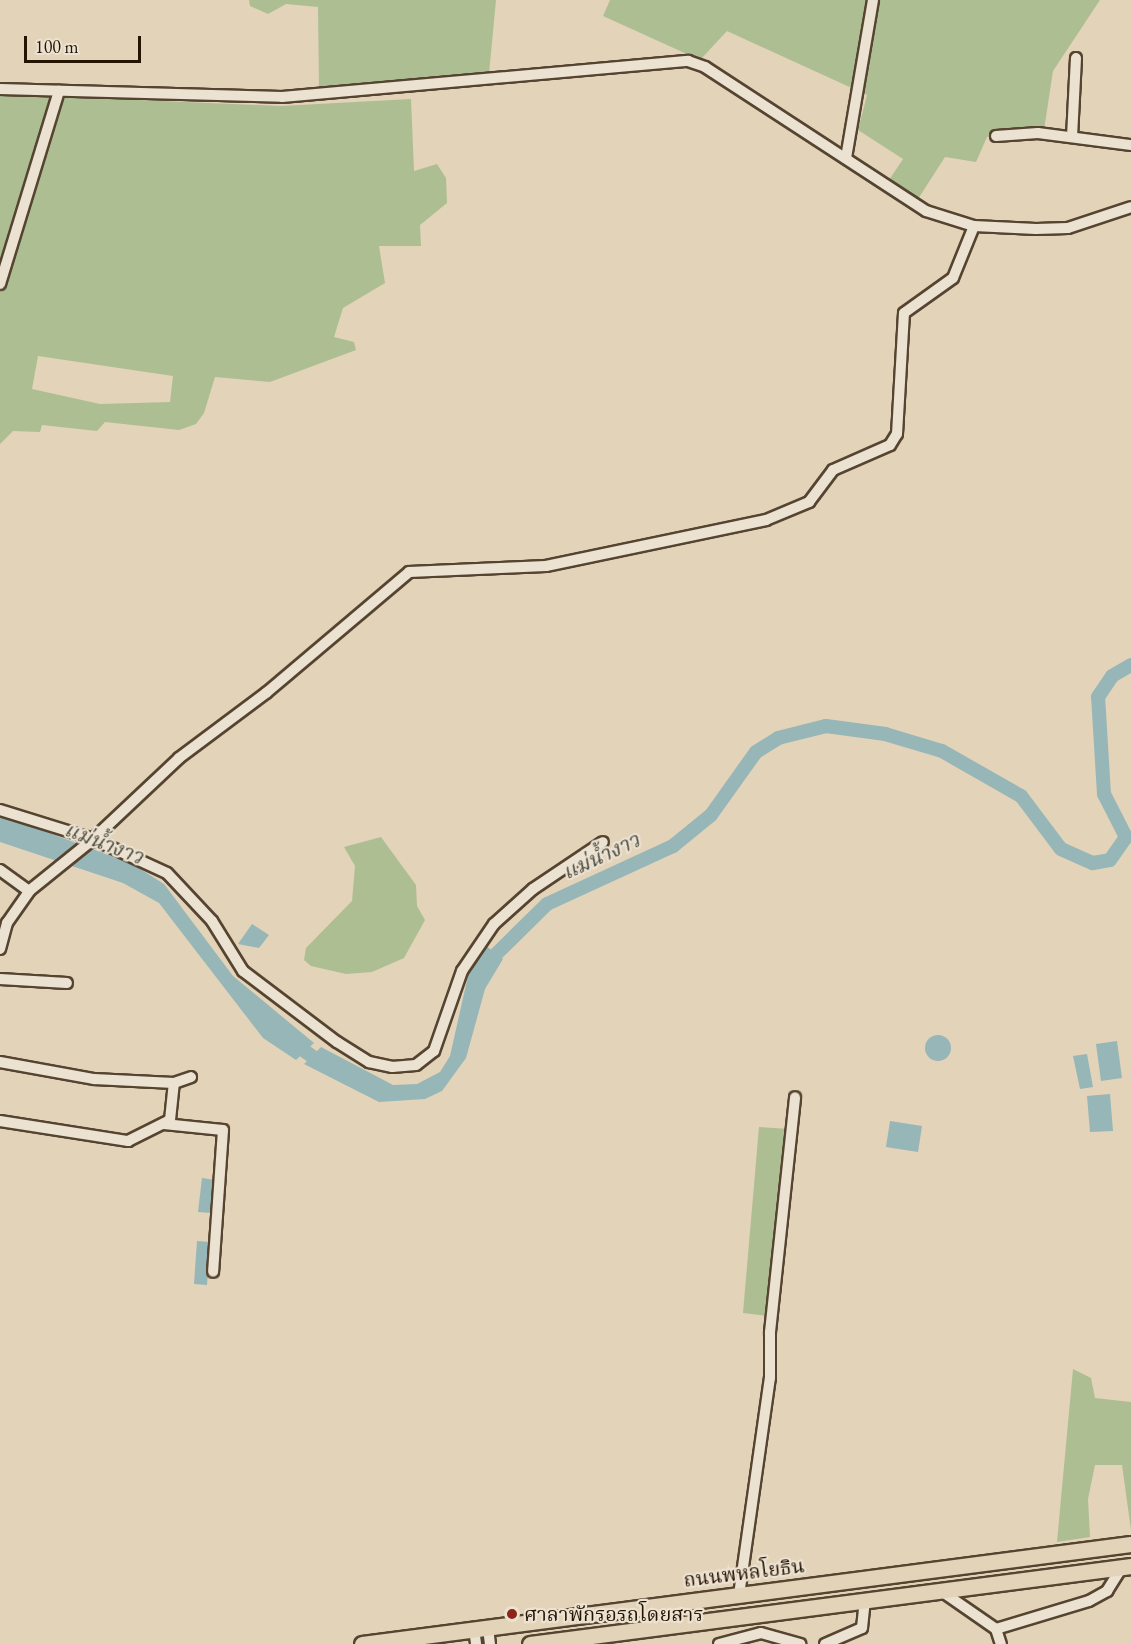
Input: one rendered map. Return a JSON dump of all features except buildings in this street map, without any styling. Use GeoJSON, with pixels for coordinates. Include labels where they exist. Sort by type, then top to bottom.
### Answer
{"type":"FeatureCollection","features":[{"type":"Feature","properties":{"kind":"highway","name":"ถนนพหลโยธิน"},"geometry":{"type":"LineString","coordinates":[[362,1644],[479,1634],[739,1595],[1131,1544]]}},
{"type":"Feature","properties":{"kind":"highway"},"geometry":{"type":"LineString","coordinates":[[533,1644],[865,1600],[944,1593],[1126,1566]]}},
{"type":"Feature","properties":{"kind":"street"},"geometry":{"type":"LineString","coordinates":[[846,158],[873,0]]}},
{"type":"Feature","properties":{"kind":"street"},"geometry":{"type":"LineString","coordinates":[[1072,137],[1076,58]]}},
{"type":"Feature","properties":{"kind":"street"},"geometry":{"type":"LineString","coordinates":[[0,89],[282,97],[688,61],[705,67],[926,211],[974,226],[1068,228],[1131,207]]}},
{"type":"Feature","properties":{"kind":"street"},"geometry":{"type":"LineString","coordinates":[[0,284],[59,91]]}},
{"type":"Feature","properties":{"kind":"street"},"geometry":{"type":"LineString","coordinates":[[996,136],[1072,137],[1131,145]]}},
{"type":"Feature","properties":{"kind":"street"},"geometry":{"type":"LineString","coordinates":[[0,949],[7,923],[29,891],[92,840],[178,758],[266,693],[410,572],[546,566],[766,520],[809,502],[833,470],[894,440],[904,313],[953,278],[974,226]]}},
{"type":"Feature","properties":{"kind":"street"},"geometry":{"type":"LineString","coordinates":[[0,810],[92,840],[178,880],[212,921],[239,966],[292,1012],[369,1062],[406,1067],[434,1051],[465,964],[494,924],[533,889],[603,842]]}},
{"type":"Feature","properties":{"kind":"street"},"geometry":{"type":"LineString","coordinates":[[0,870],[29,891]]}},
{"type":"Feature","properties":{"kind":"street"},"geometry":{"type":"LineString","coordinates":[[0,979],[67,983]]}},
{"type":"Feature","properties":{"kind":"street"},"geometry":{"type":"LineString","coordinates":[[0,1062],[94,1079],[174,1083],[191,1077]]}},
{"type":"Feature","properties":{"kind":"street"},"geometry":{"type":"LineString","coordinates":[[0,1121],[128,1141],[164,1124],[172,1114],[174,1083]]}},
{"type":"Feature","properties":{"kind":"street"},"geometry":{"type":"LineString","coordinates":[[739,1595],[769,1390],[795,1097]]}},
{"type":"Feature","properties":{"kind":"street"},"geometry":{"type":"LineString","coordinates":[[164,1124],[223,1130],[213,1272]]}},
{"type":"Feature","properties":{"kind":"street"},"geometry":{"type":"LineString","coordinates":[[996,1629],[1089,1601],[1107,1591],[1126,1566]]}},
{"type":"Feature","properties":{"kind":"street"},"geometry":{"type":"LineString","coordinates":[[944,1593],[996,1629],[1001,1644]]}},
{"type":"Feature","properties":{"kind":"street"},"geometry":{"type":"LineString","coordinates":[[825,1644],[862,1628],[865,1600]]}},
{"type":"Feature","properties":{"kind":"street"},"geometry":{"type":"LineString","coordinates":[[718,1644],[761,1633],[800,1644]]}},
{"type":"Feature","properties":{"kind":"street"},"geometry":{"type":"LineString","coordinates":[[479,1634],[490,1644]]}},
{"type":"Feature","properties":{"kind":"green space"},"geometry":{"type":"Polygon","coordinates":[[[249,0],[496,0],[489,74],[319,88],[318,7],[286,4],[268,14],[250,6],[249,0]]]}},
{"type":"Feature","properties":{"kind":"green space"},"geometry":{"type":"Polygon","coordinates":[[[610,0],[1100,0],[1053,71],[1044,130],[987,137],[976,162],[945,157],[918,199],[889,180],[903,159],[858,130],[867,95],[727,31],[700,60],[603,16],[610,0]]]}},
{"type":"Feature","properties":{"kind":"green space"},"geometry":{"type":"Polygon","coordinates":[[[0,94],[281,106],[411,99],[414,171],[437,164],[446,178],[447,203],[420,225],[421,246],[379,246],[385,283],[343,308],[334,337],[354,342],[356,350],[270,382],[215,377],[204,413],[196,424],[179,430],[105,422],[97,431],[42,425],[40,432],[13,431],[0,444],[0,94]],[[38,356],[32,389],[100,404],[170,402],[173,376],[38,356]]]}},
{"type":"Feature","properties":{"kind":"green space"},"geometry":{"type":"Polygon","coordinates":[[[381,837],[416,885],[417,906],[425,920],[404,958],[372,972],[346,974],[311,966],[304,960],[306,948],[352,901],[355,866],[344,847],[381,837]]]}},
{"type":"Feature","properties":{"kind":"green space"},"geometry":{"type":"Polygon","coordinates":[[[759,1127],[789,1129],[769,1316],[743,1313],[759,1127]]]}},
{"type":"Feature","properties":{"kind":"green space"},"geometry":{"type":"Polygon","coordinates":[[[1073,1369],[1091,1378],[1095,1398],[1131,1402],[1131,1530],[1122,1465],[1095,1465],[1088,1499],[1090,1537],[1057,1542],[1073,1369]]]}},
{"type":"Feature","properties":{"kind":"water"},"geometry":{"type":"Polygon","coordinates":[[[0,815],[131,863],[164,884],[233,976],[314,1043],[296,1060],[263,1038],[159,903],[123,883],[0,842],[0,815]]]}},
{"type":"Feature","properties":{"kind":"water"},"geometry":{"type":"Polygon","coordinates":[[[252,924],[269,935],[259,948],[238,944],[252,924]]]}},
{"type":"Feature","properties":{"kind":"water"},"geometry":{"type":"Polygon","coordinates":[[[485,945],[503,959],[485,989],[466,1058],[442,1091],[425,1099],[379,1102],[304,1064],[321,1047],[393,1085],[417,1084],[440,1072],[450,1056],[468,976],[485,945]]]}},
{"type":"Feature","properties":{"kind":"water"},"geometry":{"type":"Polygon","coordinates":[[[938,1035],[947,1039],[951,1048],[947,1057],[938,1061],[929,1057],[925,1048],[929,1039],[938,1035]]]}},
{"type":"Feature","properties":{"kind":"water"},"geometry":{"type":"Polygon","coordinates":[[[1117,1041],[1122,1078],[1101,1081],[1096,1044],[1117,1041]]]}},
{"type":"Feature","properties":{"kind":"water"},"geometry":{"type":"Polygon","coordinates":[[[1087,1054],[1093,1087],[1080,1089],[1073,1056],[1087,1054]]]}},
{"type":"Feature","properties":{"kind":"water"},"geometry":{"type":"Polygon","coordinates":[[[1110,1094],[1113,1131],[1090,1132],[1087,1096],[1110,1094]]]}},
{"type":"Feature","properties":{"kind":"water"},"geometry":{"type":"Polygon","coordinates":[[[890,1121],[922,1126],[918,1152],[886,1147],[890,1121]]]}},
{"type":"Feature","properties":{"kind":"water"},"geometry":{"type":"Polygon","coordinates":[[[202,1178],[215,1180],[212,1213],[198,1212],[202,1178]]]}},
{"type":"Feature","properties":{"kind":"water"},"geometry":{"type":"Polygon","coordinates":[[[197,1241],[210,1242],[207,1285],[194,1284],[197,1241]]]}},
{"type":"Feature","properties":{"kind":"waterway","name":"แม่น้ำงาว"},"geometry":{"type":"LineString","coordinates":[[484,966],[547,904],[673,846],[711,815],[756,752],[778,738],[826,726],[885,734],[942,751],[1021,796],[1061,849],[1093,863],[1110,860],[1126,837],[1104,794],[1098,697],[1112,676],[1131,665]]}},
{"type":"Feature","properties":{"kind":"waterway","name":"แม่น้ำงาว"},"geometry":{"type":"LineString","coordinates":[[292,1042],[327,1067]]}},
{"type":"Feature","properties":{"kind":"place","name":"ศาลาพักรอรถโดยสาร"},"geometry":{"type":"Point","coordinates":[512,1614]}}]}
